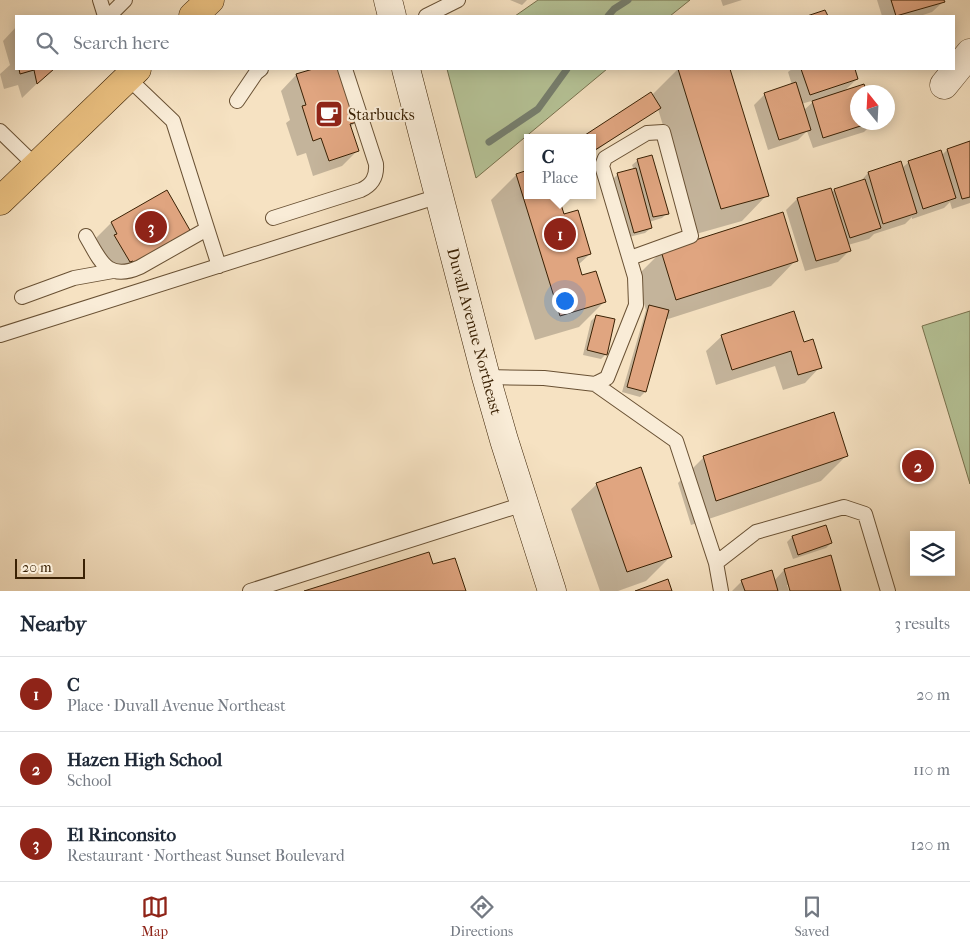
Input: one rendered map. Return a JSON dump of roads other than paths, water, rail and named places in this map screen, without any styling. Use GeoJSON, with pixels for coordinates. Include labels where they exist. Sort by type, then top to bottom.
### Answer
{"type":"FeatureCollection","features":[{"type":"Feature","properties":{"kind":"main road"},"geometry":{"type":"LineString","coordinates":[[194,15],[210,0]]}},
{"type":"Feature","properties":{"kind":"main road"},"geometry":{"type":"LineString","coordinates":[[388,0],[392,15]]}},
{"type":"Feature","properties":{"kind":"main road"},"geometry":{"type":"LineString","coordinates":[[944,85],[970,53]]}},
{"type":"Feature","properties":{"kind":"main road","name":"Duvall Avenue Northeast"},"geometry":{"type":"LineString","coordinates":[[406,70],[486,377],[552,591]]}},
{"type":"Feature","properties":{"kind":"main road"},"geometry":{"type":"LineString","coordinates":[[0,201],[133,73]]}},
{"type":"Feature","properties":{"kind":"lane"},"geometry":{"type":"LineString","coordinates":[[100,0],[107,15]]}},
{"type":"Feature","properties":{"kind":"lane"},"geometry":{"type":"LineString","coordinates":[[108,15],[125,0]]}},
{"type":"Feature","properties":{"kind":"lane"},"geometry":{"type":"LineString","coordinates":[[428,15],[458,0]]}},
{"type":"Feature","properties":{"kind":"lane"},"geometry":{"type":"LineString","coordinates":[[237,101],[260,70]]}},
{"type":"Feature","properties":{"kind":"lane"},"geometry":{"type":"LineString","coordinates":[[273,218],[361,190],[372,183],[375,177],[376,164],[345,70]]}},
{"type":"Feature","properties":{"kind":"lane"},"geometry":{"type":"LineString","coordinates":[[133,73],[173,121],[219,266]]}},
{"type":"Feature","properties":{"kind":"lane"},"geometry":{"type":"LineString","coordinates":[[0,130],[36,166]]}},
{"type":"Feature","properties":{"kind":"lane"},"geometry":{"type":"LineString","coordinates":[[595,384],[607,378],[636,305],[635,277],[602,166],[605,158],[647,133],[663,132],[691,236],[630,258]]}},
{"type":"Feature","properties":{"kind":"lane"},"geometry":{"type":"LineString","coordinates":[[0,336],[439,196]]}},
{"type":"Feature","properties":{"kind":"lane"},"geometry":{"type":"LineString","coordinates":[[22,297],[74,278],[95,273],[132,271],[207,229]]}},
{"type":"Feature","properties":{"kind":"lane"},"geometry":{"type":"LineString","coordinates":[[86,236],[104,267],[113,271]]}},
{"type":"Feature","properties":{"kind":"lane"},"geometry":{"type":"LineString","coordinates":[[486,377],[544,378],[595,384],[676,441],[716,563],[721,591]]}},
{"type":"Feature","properties":{"kind":"lane"},"geometry":{"type":"LineString","coordinates":[[250,591],[524,504]]}},
{"type":"Feature","properties":{"kind":"lane"},"geometry":{"type":"LineString","coordinates":[[716,563],[756,532],[844,507],[865,514],[888,591]]}},
{"type":"Feature","properties":{"kind":"waterway"},"geometry":{"type":"LineString","coordinates":[[609,15],[614,9],[628,0]]}},
{"type":"Feature","properties":{"kind":"waterway"},"geometry":{"type":"LineString","coordinates":[[489,142],[538,109],[566,70]]}},
{"type":"Feature","properties":{"kind":"place","name":"Starbucks"},"geometry":{"type":"Point","coordinates":[329,114]}},
{"type":"Feature","properties":{"kind":"place","name":"El Rinconsito"},"geometry":{"type":"Point","coordinates":[151,227]}},
{"type":"Feature","properties":{"kind":"place","name":"C"},"geometry":{"type":"Point","coordinates":[560,234]}},
{"type":"Feature","properties":{"kind":"place","name":"Hazen High School"},"geometry":{"type":"Point","coordinates":[918,466]}}]}
